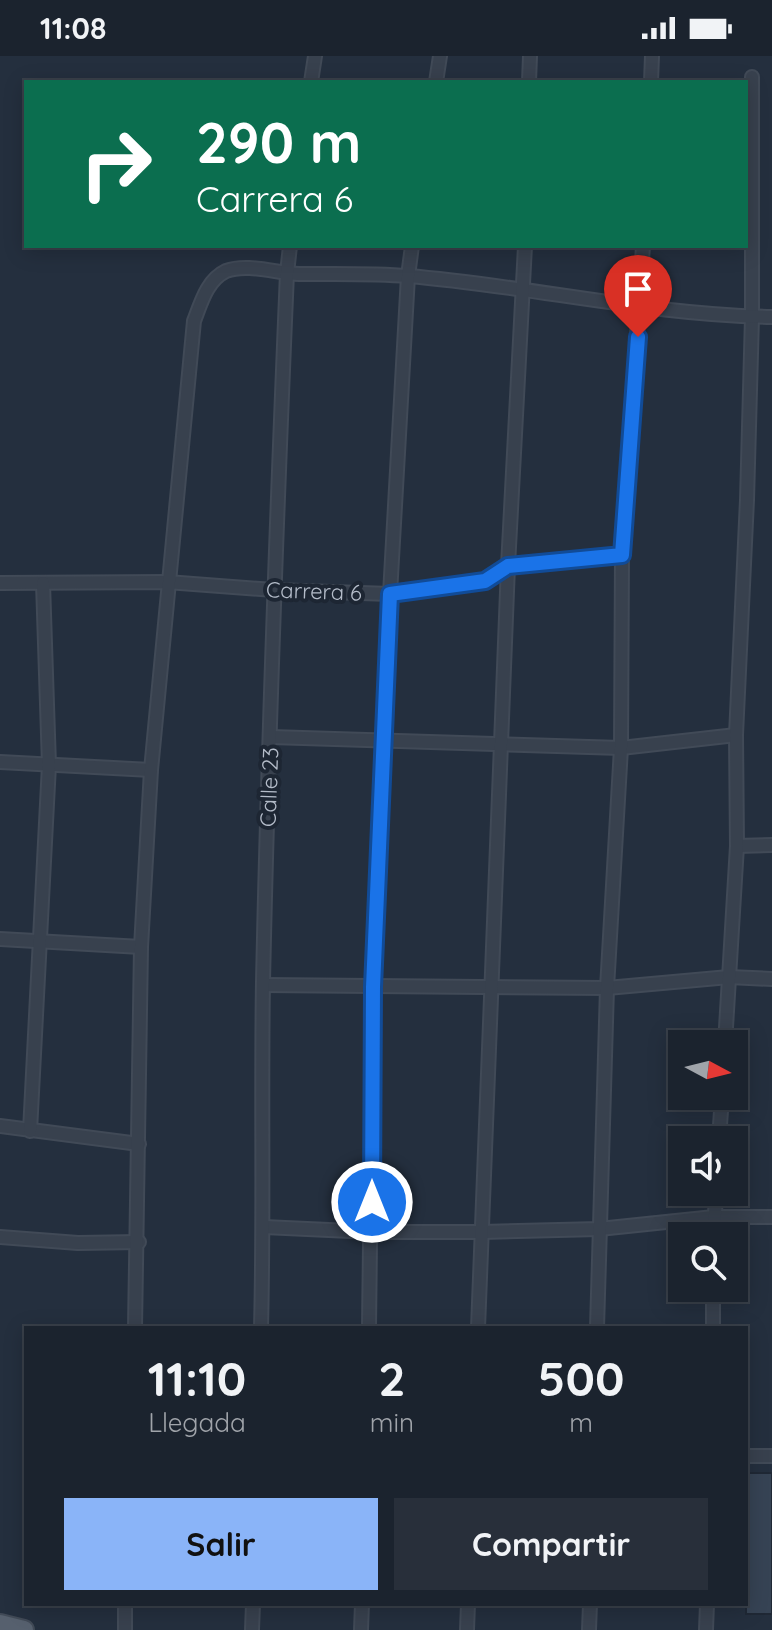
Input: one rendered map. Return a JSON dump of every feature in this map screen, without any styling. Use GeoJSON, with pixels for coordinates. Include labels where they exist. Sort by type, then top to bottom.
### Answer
{"type":"FeatureCollection","features":[{"type":"Feature","properties":{"kind":"main road"},"geometry":{"type":"LineString","coordinates":[[0,1624],[24,1630]]}},
{"type":"Feature","properties":{"kind":"street"},"geometry":{"type":"LineString","coordinates":[[311,80],[315,56]]}},
{"type":"Feature","properties":{"kind":"street"},"geometry":{"type":"LineString","coordinates":[[436,80],[440,56]]}},
{"type":"Feature","properties":{"kind":"street"},"geometry":{"type":"LineString","coordinates":[[529,80],[530,56]]}},
{"type":"Feature","properties":{"kind":"street"},"geometry":{"type":"LineString","coordinates":[[651,80],[652,56]]}},
{"type":"Feature","properties":{"kind":"street"},"geometry":{"type":"LineString","coordinates":[[726,1030],[737,846],[736,735],[747,500],[752,317],[752,77]]}},
{"type":"Feature","properties":{"kind":"street","name":"Calle 23"},"geometry":{"type":"LineString","coordinates":[[261,1326],[263,985],[274,590],[290,248]]}},
{"type":"Feature","properties":{"kind":"street"},"geometry":{"type":"LineString","coordinates":[[369,1326],[373,987],[390,594],[412,248]]}},
{"type":"Feature","properties":{"kind":"street"},"geometry":{"type":"LineString","coordinates":[[478,1326],[500,744],[525,248]]}},
{"type":"Feature","properties":{"kind":"street"},"geometry":{"type":"LineString","coordinates":[[597,1326],[607,988],[621,748],[622,555],[643,248]]}},
{"type":"Feature","properties":{"kind":"street"},"geometry":{"type":"LineString","coordinates":[[135,1326],[139,1242],[141,947],[151,770],[194,321],[205,293],[215,278],[228,270],[249,268],[287,273],[408,276],[640,305],[772,317]]}},
{"type":"Feature","properties":{"kind":"street","name":"Carrera 6"},"geometry":{"type":"LineString","coordinates":[[0,583],[167,582],[390,594],[485,581],[508,566],[622,555]]}},
{"type":"Feature","properties":{"kind":"street"},"geometry":{"type":"LineString","coordinates":[[30,1131],[49,765],[43,583]]}},
{"type":"Feature","properties":{"kind":"street"},"geometry":{"type":"LineString","coordinates":[[271,737],[621,748],[736,735]]}},
{"type":"Feature","properties":{"kind":"street"},"geometry":{"type":"LineString","coordinates":[[0,762],[151,770]]}},
{"type":"Feature","properties":{"kind":"street"},"geometry":{"type":"LineString","coordinates":[[737,846],[772,845]]}},
{"type":"Feature","properties":{"kind":"street"},"geometry":{"type":"LineString","coordinates":[[0,939],[141,947]]}},
{"type":"Feature","properties":{"kind":"street"},"geometry":{"type":"LineString","coordinates":[[263,985],[607,988],[729,977],[772,979]]}},
{"type":"Feature","properties":{"kind":"street"},"geometry":{"type":"LineString","coordinates":[[0,1126],[139,1144]]}},
{"type":"Feature","properties":{"kind":"street"},"geometry":{"type":"LineString","coordinates":[[714,1222],[715,1206]]}},
{"type":"Feature","properties":{"kind":"street"},"geometry":{"type":"LineString","coordinates":[[264,1227],[372,1232],[482,1232],[599,1229],[714,1217],[772,1217]]}},
{"type":"Feature","properties":{"kind":"street"},"geometry":{"type":"LineString","coordinates":[[0,1237],[78,1243],[139,1242]]}},
{"type":"Feature","properties":{"kind":"street"},"geometry":{"type":"LineString","coordinates":[[713,1302],[713,1326]]}},
{"type":"Feature","properties":{"kind":"street"},"geometry":{"type":"LineString","coordinates":[[748,1456],[772,1456]]}},
{"type":"Feature","properties":{"kind":"street"},"geometry":{"type":"LineString","coordinates":[[125,1606],[125,1630]]}},
{"type":"Feature","properties":{"kind":"street"},"geometry":{"type":"LineString","coordinates":[[252,1630],[253,1606]]}},
{"type":"Feature","properties":{"kind":"street"},"geometry":{"type":"LineString","coordinates":[[361,1630],[362,1606]]}},
{"type":"Feature","properties":{"kind":"street"},"geometry":{"type":"LineString","coordinates":[[467,1630],[468,1606]]}},
{"type":"Feature","properties":{"kind":"street"},"geometry":{"type":"LineString","coordinates":[[589,1630],[590,1606]]}},
{"type":"Feature","properties":{"kind":"street"},"geometry":{"type":"LineString","coordinates":[[706,1630],[707,1606]]}},
{"type":"Feature","properties":{"kind":"building"},"geometry":{"type":"Polygon","coordinates":[[[748,1473],[772,1473],[772,1614],[746,1614],[748,1473]]]}},
{"type":"Feature","properties":{"kind":"route"},"geometry":{"type":"LineString","coordinates":[[372,1202],[373,987],[390,594],[485,581],[508,566],[622,555],[638,337]]}}]}
